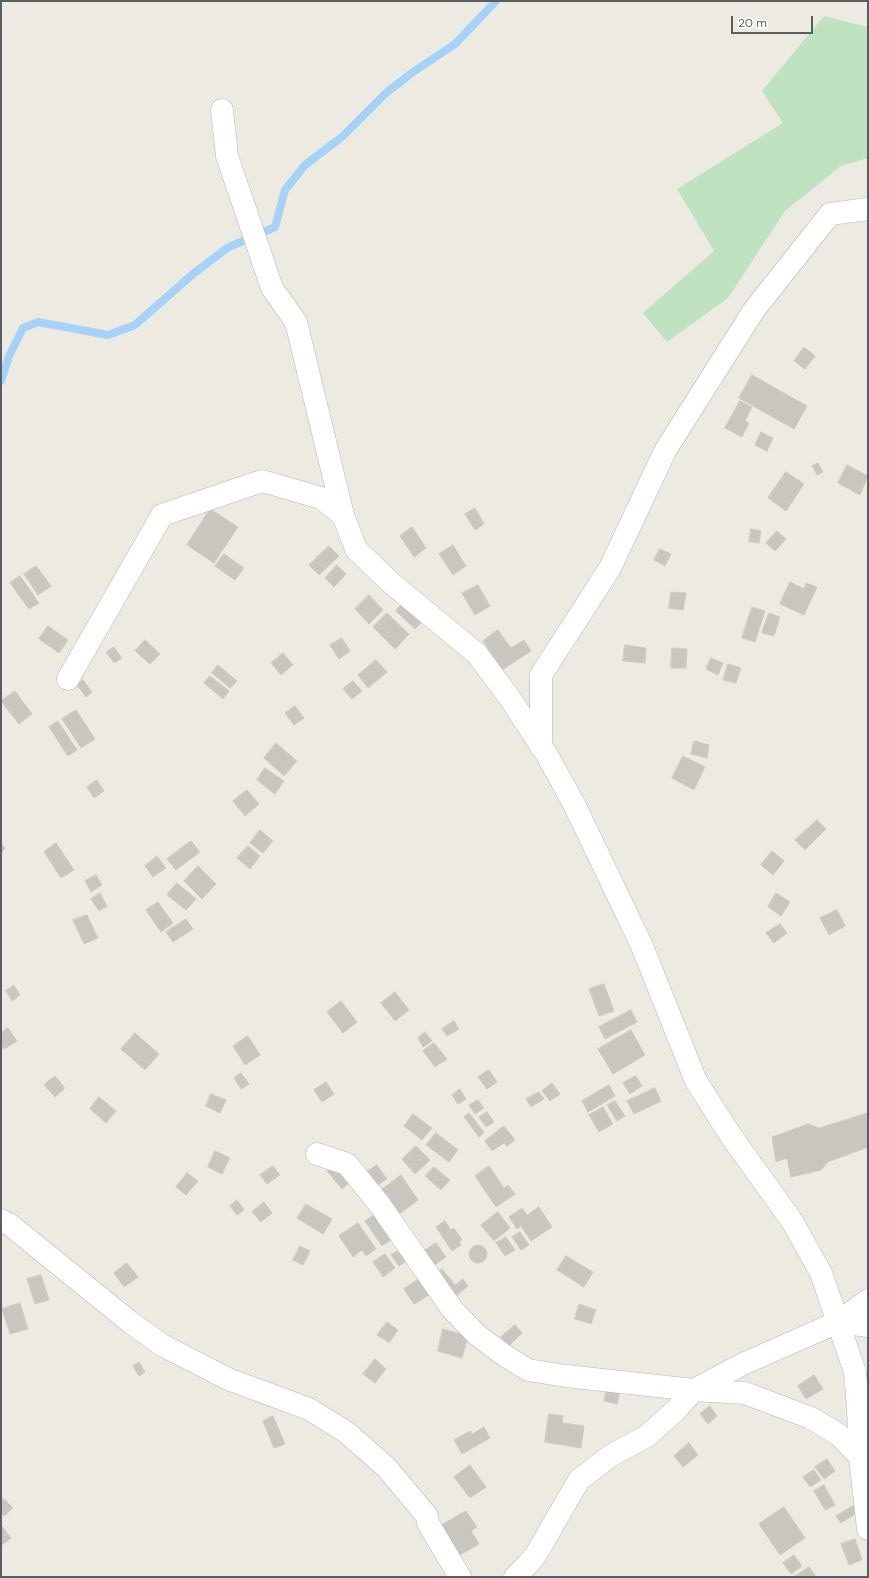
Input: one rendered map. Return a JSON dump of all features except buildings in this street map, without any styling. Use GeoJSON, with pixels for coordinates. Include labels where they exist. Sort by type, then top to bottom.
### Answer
{"type":"FeatureCollection","features":[{"type":"Feature","properties":{"kind":"street"},"geometry":{"type":"LineString","coordinates":[[222,110],[227,156],[272,288],[296,322],[343,515],[356,548],[390,582],[477,654],[509,697],[541,747],[574,804],[642,946],[696,1081],[731,1136],[792,1221],[821,1273],[855,1372],[860,1457],[868,1529]]}},
{"type":"Feature","properties":{"kind":"street"},"geometry":{"type":"LineString","coordinates":[[541,747],[541,675],[610,568],[665,451],[754,310],[830,214],[868,209]]}},
{"type":"Feature","properties":{"kind":"street"},"geometry":{"type":"LineString","coordinates":[[68,679],[162,515],[262,481],[321,498],[343,515]]}},
{"type":"Feature","properties":{"kind":"street"},"geometry":{"type":"LineString","coordinates":[[317,1154],[347,1164],[380,1205],[452,1309],[478,1336],[528,1370],[566,1376],[694,1390],[744,1393],[811,1418],[839,1435],[860,1457]]}},
{"type":"Feature","properties":{"kind":"street"},"geometry":{"type":"LineString","coordinates":[[1,1220],[9,1224],[130,1322],[162,1345],[228,1380],[309,1409],[346,1432],[386,1468],[427,1516],[428,1523],[460,1577]]}},
{"type":"Feature","properties":{"kind":"street"},"geometry":{"type":"LineString","coordinates":[[515,1577],[535,1556],[579,1480],[610,1456],[647,1436],[676,1410],[694,1390],[743,1364],[838,1322],[868,1300]]}},
{"type":"Feature","properties":{"kind":"street"},"geometry":{"type":"LineString","coordinates":[[838,1322],[868,1326]]}},
{"type":"Feature","properties":{"kind":"green space"},"geometry":{"type":"Polygon","coordinates":[[[824,16],[868,27],[868,158],[841,166],[785,211],[728,298],[667,342],[643,313],[714,251],[677,189],[783,123],[762,91],[824,16]]]}},
{"type":"Feature","properties":{"kind":"waterway"},"geometry":{"type":"LineString","coordinates":[[1,381],[9,356],[23,328],[38,322],[108,335],[135,325],[193,274],[227,248],[275,227],[285,190],[305,165],[343,136],[386,93],[413,72],[455,44],[496,1]]}}]}
